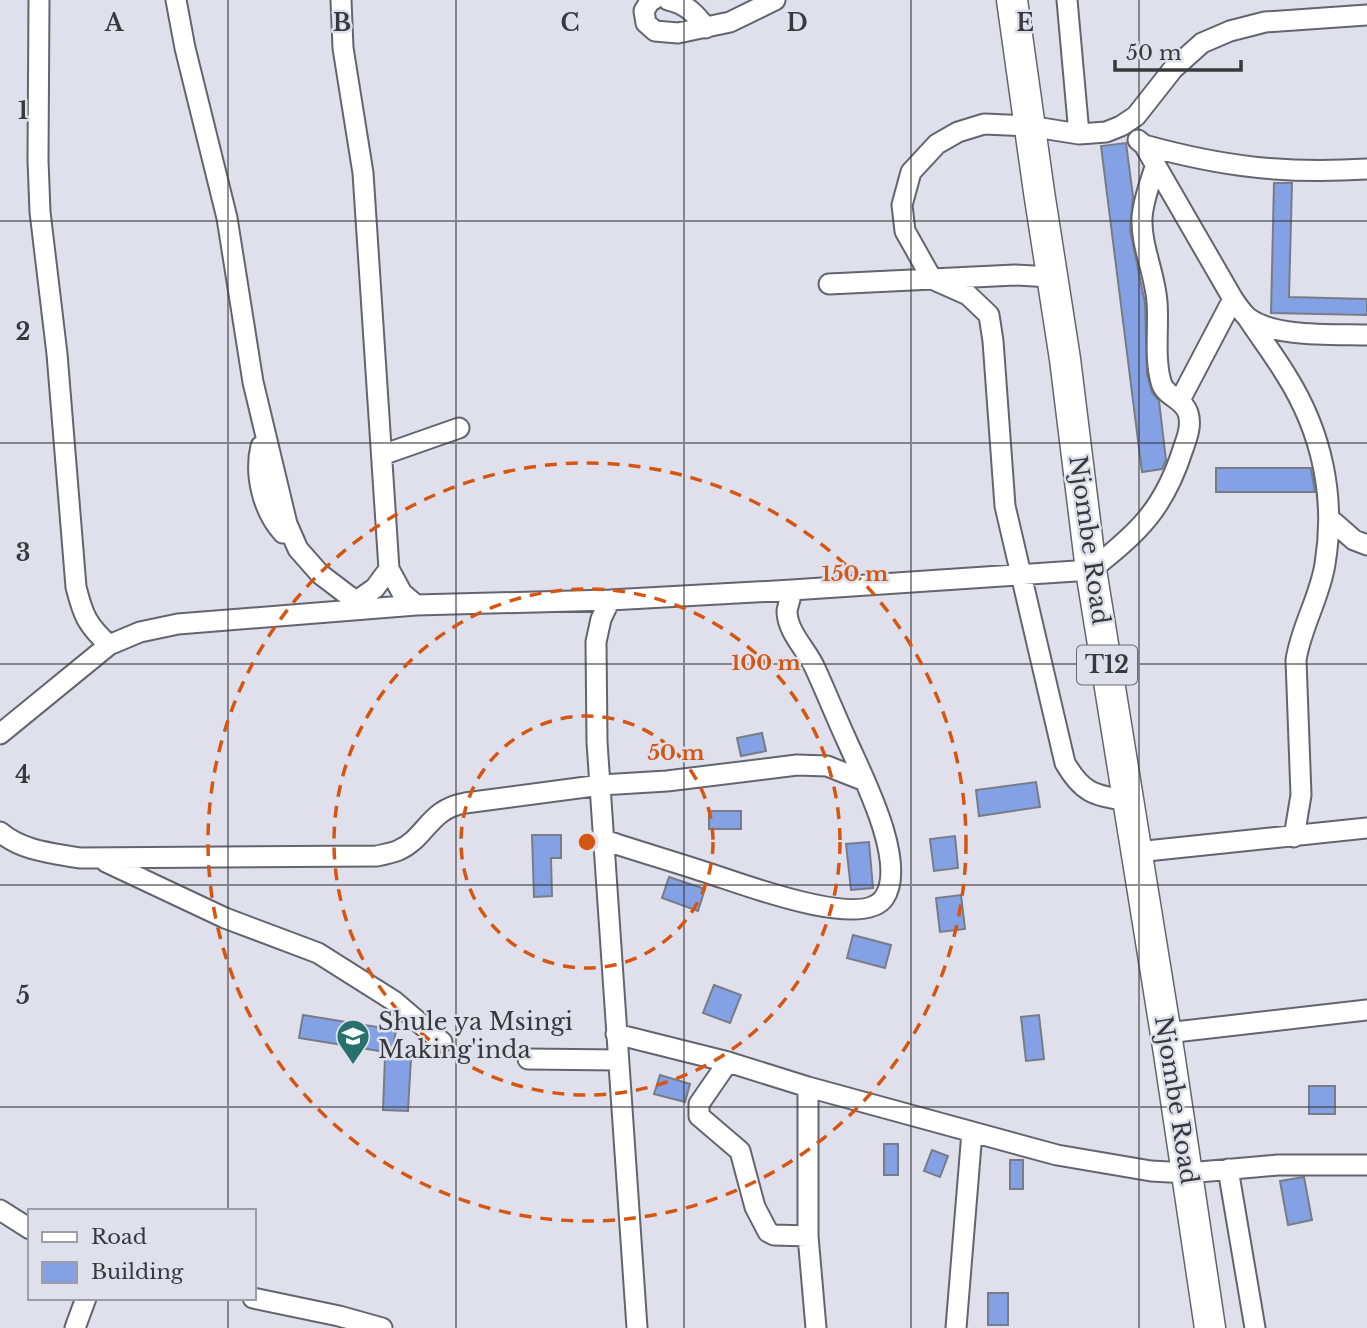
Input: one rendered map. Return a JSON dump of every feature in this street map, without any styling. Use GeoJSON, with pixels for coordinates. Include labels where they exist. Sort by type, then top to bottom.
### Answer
{"type":"FeatureCollection","features":[{"type":"Feature","properties":{"kind":"highway","name":"Njombe Road"},"geometry":{"type":"LineString","coordinates":[[1012,0],[1065,359],[1091,570],[1188,1173],[1210,1328]]}},
{"type":"Feature","properties":{"kind":"street"},"geometry":{"type":"LineString","coordinates":[[39,0],[40,212],[57,354],[75,573],[83,617],[108,645]]}},
{"type":"Feature","properties":{"kind":"street"},"geometry":{"type":"LineString","coordinates":[[176,0],[185,48],[227,218],[253,382],[287,524],[298,549],[320,574],[360,606]]}},
{"type":"Feature","properties":{"kind":"street"},"geometry":{"type":"LineString","coordinates":[[341,0],[343,48],[363,173],[389,569],[402,593],[416,605]]}},
{"type":"Feature","properties":{"kind":"street"},"geometry":{"type":"LineString","coordinates":[[653,0],[644,11],[646,23],[655,31],[678,33],[730,22],[775,0]]}},
{"type":"Feature","properties":{"kind":"street"},"geometry":{"type":"LineString","coordinates":[[668,0],[695,12],[706,28]]}},
{"type":"Feature","properties":{"kind":"street"},"geometry":{"type":"LineString","coordinates":[[1067,0],[1079,134]]}},
{"type":"Feature","properties":{"kind":"street"},"geometry":{"type":"LineString","coordinates":[[1128,801],[1094,795],[1083,788],[1065,762],[1005,506],[989,315],[968,295],[932,279],[905,231],[902,205],[911,172],[937,144],[958,132],[984,124],[1030,126],[1079,134],[1106,132],[1121,126],[1136,116],[1173,69],[1202,43],[1230,30],[1265,22],[1367,15]]}},
{"type":"Feature","properties":{"kind":"street"},"geometry":{"type":"LineString","coordinates":[[1121,126],[1144,145],[1233,299],[1299,397],[1324,465],[1330,519],[1325,565],[1319,589],[1299,640],[1296,660],[1301,795],[1294,836]]}},
{"type":"Feature","properties":{"kind":"street"},"geometry":{"type":"LineString","coordinates":[[1144,145],[1190,158],[1271,170],[1367,169]]}},
{"type":"Feature","properties":{"kind":"street"},"geometry":{"type":"LineString","coordinates":[[0,734],[108,645],[139,632],[178,624],[360,606],[610,600],[1091,570],[1123,545],[1151,516],[1169,489],[1190,426],[1188,412],[1180,400],[1166,392],[1162,385],[1156,286],[1143,234],[1144,203],[1156,167]]}},
{"type":"Feature","properties":{"kind":"street"},"geometry":{"type":"LineString","coordinates":[[828,284],[1015,275],[1052,277]]}},
{"type":"Feature","properties":{"kind":"street"},"geometry":{"type":"LineString","coordinates":[[1180,400],[1233,299]]}},
{"type":"Feature","properties":{"kind":"street"},"geometry":{"type":"LineString","coordinates":[[1247,317],[1267,326],[1289,331],[1329,336],[1367,335]]}},
{"type":"Feature","properties":{"kind":"street"},"geometry":{"type":"LineString","coordinates":[[382,456],[459,428]]}},
{"type":"Feature","properties":{"kind":"street"},"geometry":{"type":"LineString","coordinates":[[1330,519],[1354,540],[1367,545]]}},
{"type":"Feature","properties":{"kind":"street"},"geometry":{"type":"LineString","coordinates":[[360,606],[389,569]]}},
{"type":"Feature","properties":{"kind":"street"},"geometry":{"type":"LineString","coordinates":[[604,840],[765,892],[821,906],[864,908],[877,904],[885,897],[890,871],[886,836],[865,781],[814,666],[792,631],[787,611],[792,590]]}},
{"type":"Feature","properties":{"kind":"street"},"geometry":{"type":"LineString","coordinates":[[610,600],[601,619],[596,642],[597,742],[637,1328]]}},
{"type":"Feature","properties":{"kind":"street"},"geometry":{"type":"LineString","coordinates":[[0,832],[35,850],[80,858],[377,856],[400,850],[440,811],[451,805],[601,785],[667,781],[813,764],[845,771],[865,781]]}},
{"type":"Feature","properties":{"kind":"street"},"geometry":{"type":"LineString","coordinates":[[1137,852],[1367,828]]}},
{"type":"Feature","properties":{"kind":"street"},"geometry":{"type":"LineString","coordinates":[[97,858],[225,918],[318,953],[394,1000],[442,1042]]}},
{"type":"Feature","properties":{"kind":"street"},"geometry":{"type":"LineString","coordinates":[[1166,1033],[1367,1010]]}},
{"type":"Feature","properties":{"kind":"street"},"geometry":{"type":"LineString","coordinates":[[616,1034],[728,1062],[807,1087],[1057,1154],[1151,1171],[1188,1173],[1278,1165],[1367,1165]]}},
{"type":"Feature","properties":{"kind":"street"},"geometry":{"type":"LineString","coordinates":[[528,1059],[618,1059]]}},
{"type":"Feature","properties":{"kind":"street"},"geometry":{"type":"LineString","coordinates":[[728,1062],[699,1104],[699,1116],[740,1151],[755,1207],[768,1232],[774,1235],[808,1236]]}},
{"type":"Feature","properties":{"kind":"street"},"geometry":{"type":"LineString","coordinates":[[807,1087],[808,1236],[816,1328]]}},
{"type":"Feature","properties":{"kind":"street"},"geometry":{"type":"LineString","coordinates":[[956,1328],[972,1132]]}},
{"type":"Feature","properties":{"kind":"street"},"geometry":{"type":"LineString","coordinates":[[1228,1169],[1255,1328]]}},
{"type":"Feature","properties":{"kind":"street"},"geometry":{"type":"LineString","coordinates":[[0,1210],[28,1228]]}},
{"type":"Feature","properties":{"kind":"street"},"geometry":{"type":"LineString","coordinates":[[256,1299],[382,1328]]}},
{"type":"Feature","properties":{"kind":"street"},"geometry":{"type":"LineString","coordinates":[[75,1328],[85,1300]]}},
{"type":"Feature","properties":{"kind":"building"},"geometry":{"type":"Polygon","coordinates":[[[1126,143],[1133,196],[1130,230],[1145,303],[1147,374],[1152,392],[1159,401],[1166,460],[1162,469],[1142,472],[1101,146],[1126,143]]]}},
{"type":"Feature","properties":{"kind":"building"},"geometry":{"type":"Polygon","coordinates":[[[1274,183],[1292,183],[1289,297],[1367,299],[1367,315],[1271,313],[1274,183]]]}},
{"type":"Feature","properties":{"kind":"building"},"geometry":{"type":"Polygon","coordinates":[[[1216,468],[1311,468],[1315,492],[1216,492],[1216,468]]]}},
{"type":"Feature","properties":{"kind":"building"},"geometry":{"type":"Polygon","coordinates":[[[762,733],[766,751],[741,756],[737,738],[762,733]]]}},
{"type":"Feature","properties":{"kind":"building"},"geometry":{"type":"Polygon","coordinates":[[[1036,782],[1040,807],[979,816],[976,790],[1036,782]]]}},
{"type":"Feature","properties":{"kind":"building"},"geometry":{"type":"Polygon","coordinates":[[[709,811],[741,811],[741,829],[709,829],[709,811]]]}},
{"type":"Feature","properties":{"kind":"building"},"geometry":{"type":"Polygon","coordinates":[[[532,835],[561,835],[561,858],[551,858],[552,896],[534,897],[532,835]]]}},
{"type":"Feature","properties":{"kind":"building"},"geometry":{"type":"Polygon","coordinates":[[[955,836],[958,868],[934,871],[930,839],[955,836]]]}},
{"type":"Feature","properties":{"kind":"building"},"geometry":{"type":"Polygon","coordinates":[[[869,842],[873,888],[851,890],[846,844],[869,842]]]}},
{"type":"Feature","properties":{"kind":"building"},"geometry":{"type":"Polygon","coordinates":[[[669,877],[705,889],[698,911],[662,898],[669,877]]]}},
{"type":"Feature","properties":{"kind":"building"},"geometry":{"type":"Polygon","coordinates":[[[961,895],[965,929],[940,932],[936,898],[961,895]]]}},
{"type":"Feature","properties":{"kind":"building"},"geometry":{"type":"Polygon","coordinates":[[[853,935],[891,945],[885,968],[847,958],[853,935]]]}},
{"type":"Feature","properties":{"kind":"building"},"geometry":{"type":"Polygon","coordinates":[[[714,985],[741,995],[730,1023],[703,1013],[714,985]]]}},
{"type":"Feature","properties":{"kind":"building"},"geometry":{"type":"Polygon","coordinates":[[[303,1015],[396,1030],[392,1053],[299,1038],[303,1015]]]}},
{"type":"Feature","properties":{"kind":"building"},"geometry":{"type":"Polygon","coordinates":[[[1039,1015],[1044,1059],[1026,1061],[1021,1017],[1039,1015]]]}},
{"type":"Feature","properties":{"kind":"building"},"geometry":{"type":"Polygon","coordinates":[[[385,1057],[411,1058],[408,1111],[383,1110],[385,1057]]]}},
{"type":"Feature","properties":{"kind":"building"},"geometry":{"type":"Polygon","coordinates":[[[660,1075],[690,1084],[685,1102],[654,1094],[660,1075]]]}},
{"type":"Feature","properties":{"kind":"building"},"geometry":{"type":"Polygon","coordinates":[[[1309,1086],[1335,1086],[1335,1114],[1309,1114],[1309,1086]]]}},
{"type":"Feature","properties":{"kind":"building"},"geometry":{"type":"Polygon","coordinates":[[[884,1144],[898,1144],[898,1175],[884,1175],[884,1144]]]}},
{"type":"Feature","properties":{"kind":"building"},"geometry":{"type":"Polygon","coordinates":[[[932,1150],[948,1156],[940,1177],[924,1171],[932,1150]]]}},
{"type":"Feature","properties":{"kind":"building"},"geometry":{"type":"Polygon","coordinates":[[[1010,1160],[1023,1160],[1023,1189],[1010,1189],[1010,1160]]]}},
{"type":"Feature","properties":{"kind":"building"},"geometry":{"type":"Polygon","coordinates":[[[1304,1177],[1312,1220],[1288,1225],[1280,1181],[1304,1177]]]}},
{"type":"Feature","properties":{"kind":"building"},"geometry":{"type":"Polygon","coordinates":[[[988,1293],[1008,1293],[1008,1325],[988,1325],[988,1293]]]}},
{"type":"Feature","properties":{"kind":"place","name":"Shule ya Msingi Making'inda"},"geometry":{"type":"Point","coordinates":[353,1066]}}]}
